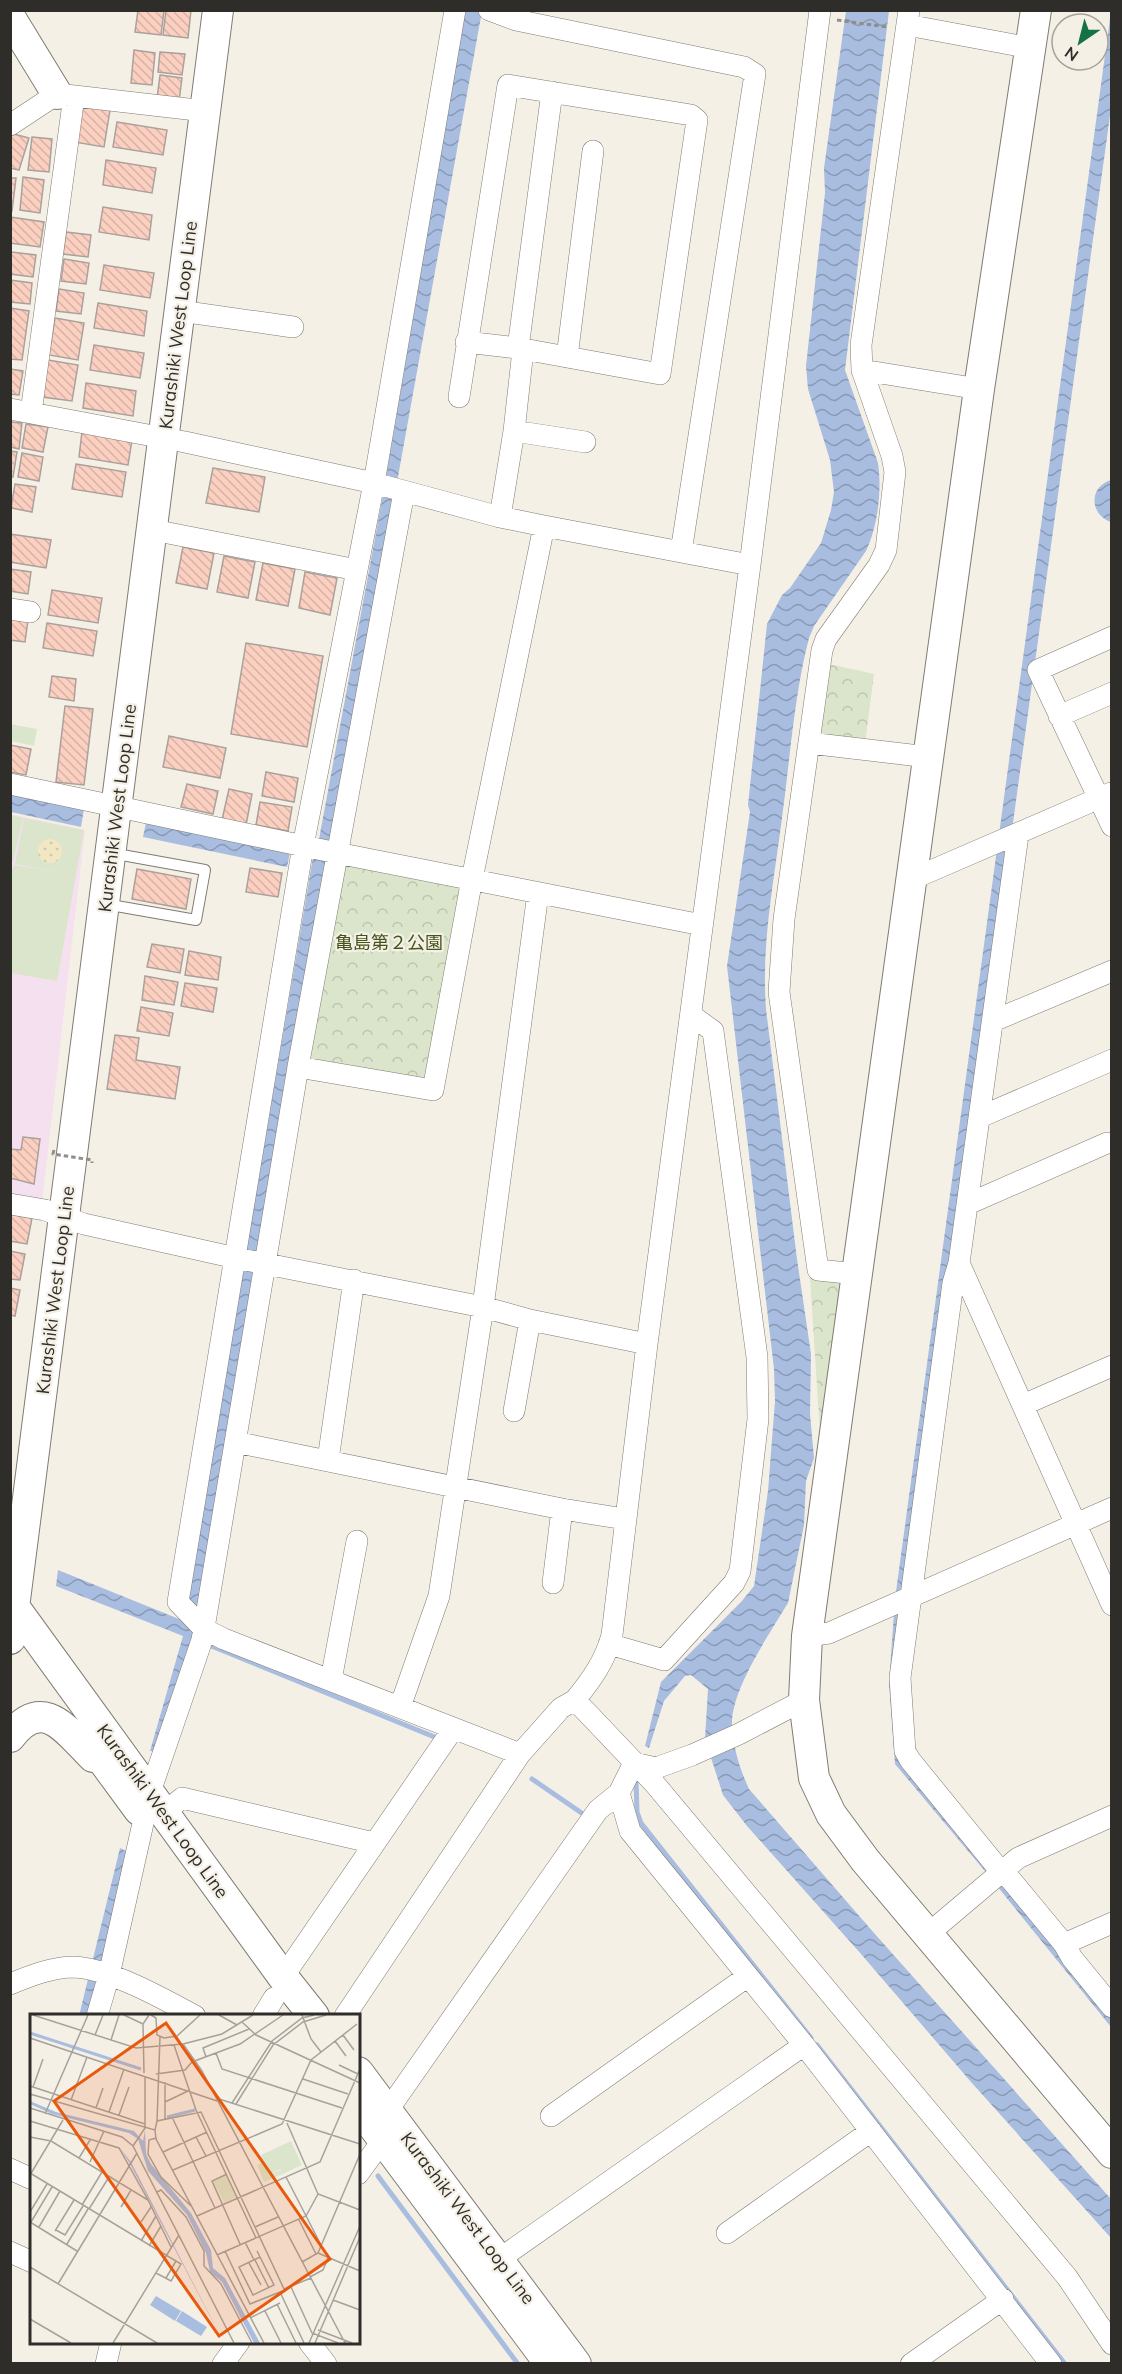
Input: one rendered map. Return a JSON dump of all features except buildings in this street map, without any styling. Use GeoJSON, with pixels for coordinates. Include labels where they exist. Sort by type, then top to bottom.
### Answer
{"type":"FeatureCollection","features":[{"type":"Feature","properties":{"kind":"main road","name":"Kurashiki West Loop Line"},"geometry":{"type":"LineString","coordinates":[[153,1808],[111,1774],[12,1618],[18,1533],[64,1217],[218,10]]}},
{"type":"Feature","properties":{"kind":"main road"},"geometry":{"type":"LineString","coordinates":[[1036,10],[978,389],[910,880],[807,1636],[804,1700],[814,1778],[831,1814],[865,1860],[1112,2153]]}},
{"type":"Feature","properties":{"kind":"main road"},"geometry":{"type":"LineString","coordinates":[[11,18],[66,95]]}},
{"type":"Feature","properties":{"kind":"main road"},"geometry":{"type":"LineString","coordinates":[[10,1639],[12,1618]]}},
{"type":"Feature","properties":{"kind":"main road","name":"Kurashiki West Loop Line"},"geometry":{"type":"LineString","coordinates":[[12,1618],[153,1808],[278,2002],[309,2014]]}},
{"type":"Feature","properties":{"kind":"main road"},"geometry":{"type":"LineString","coordinates":[[10,1737],[21,1723],[34,1717],[48,1717],[61,1725],[111,1774]]}},
{"type":"Feature","properties":{"kind":"main road","name":"Kurashiki West Loop Line"},"geometry":{"type":"LineString","coordinates":[[360,2075],[388,2110],[490,2265],[550,2364]]}},
{"type":"Feature","properties":{"kind":"main road","name":"Kurashiki West Loop Line"},"geometry":{"type":"LineString","coordinates":[[360,2109],[383,2140],[576,2364]]}},
{"type":"Feature","properties":{"kind":"street"},"geometry":{"type":"LineString","coordinates":[[11,18],[23,10]]}},
{"type":"Feature","properties":{"kind":"street"},"geometry":{"type":"LineString","coordinates":[[97,2014],[100,1972],[153,1808],[202,1640],[195,1620],[235,1442],[252,1260],[320,849],[389,488],[455,10]]}},
{"type":"Feature","properties":{"kind":"street"},"geometry":{"type":"LineString","coordinates":[[494,11],[516,20],[744,67],[755,74],[681,552]]}},
{"type":"Feature","properties":{"kind":"street"},"geometry":{"type":"LineString","coordinates":[[346,2014],[520,1754],[561,1708],[575,1700],[598,1672],[609,1644],[646,1344],[750,565],[828,15]]}},
{"type":"Feature","properties":{"kind":"street"},"geometry":{"type":"LineString","coordinates":[[857,1275],[818,1270],[779,992],[784,919],[822,650],[826,639],[879,565],[886,550],[895,472],[892,456],[862,370],[861,345],[901,21],[1031,48]]}},
{"type":"Feature","properties":{"kind":"street"},"geometry":{"type":"LineString","coordinates":[[459,397],[466,342],[508,85],[691,115],[697,120],[660,374],[520,349],[466,342]]}},
{"type":"Feature","properties":{"kind":"street"},"geometry":{"type":"LineString","coordinates":[[500,517],[514,431],[520,349],[552,92]]}},
{"type":"Feature","properties":{"kind":"street"},"geometry":{"type":"LineString","coordinates":[[66,95],[21,411],[164,439],[389,488],[500,517],[750,565]]}},
{"type":"Feature","properties":{"kind":"street"},"geometry":{"type":"LineString","coordinates":[[10,125],[66,95],[205,111]]}},
{"type":"Feature","properties":{"kind":"street"},"geometry":{"type":"LineString","coordinates":[[567,357],[593,151]]}},
{"type":"Feature","properties":{"kind":"street"},"geometry":{"type":"LineString","coordinates":[[180,311],[293,327]]}},
{"type":"Feature","properties":{"kind":"street"},"geometry":{"type":"LineString","coordinates":[[862,370],[978,389]]}},
{"type":"Feature","properties":{"kind":"street"},"geometry":{"type":"LineString","coordinates":[[514,431],[585,442]]}},
{"type":"Feature","properties":{"kind":"street"},"geometry":{"type":"LineString","coordinates":[[389,488],[357,570],[320,849],[298,1067],[252,1260],[178,1602],[195,1620],[224,1639],[520,1754]]}},
{"type":"Feature","properties":{"kind":"street"},"geometry":{"type":"LineString","coordinates":[[298,1067],[433,1090],[472,879],[544,526]]}},
{"type":"Feature","properties":{"kind":"street"},"geometry":{"type":"LineString","coordinates":[[153,530],[357,570]]}},
{"type":"Feature","properties":{"kind":"street"},"geometry":{"type":"LineString","coordinates":[[1112,638],[1038,670],[1059,716],[1105,795],[1112,826]]}},
{"type":"Feature","properties":{"kind":"street"},"geometry":{"type":"LineString","coordinates":[[1059,716],[1112,693]]}},
{"type":"Feature","properties":{"kind":"street"},"geometry":{"type":"LineString","coordinates":[[808,743],[928,757]]}},
{"type":"Feature","properties":{"kind":"street"},"geometry":{"type":"LineString","coordinates":[[10,784],[702,925]]}},
{"type":"Feature","properties":{"kind":"street"},"geometry":{"type":"LineString","coordinates":[[910,880],[1009,839],[1105,795]]}},
{"type":"Feature","properties":{"kind":"street"},"geometry":{"type":"LineString","coordinates":[[1009,839],[993,1021],[968,1204],[953,1283],[904,1600],[900,1678],[906,1751],[998,1876],[1064,1944],[1072,1958],[1112,2007]]}},
{"type":"Feature","properties":{"kind":"street"},"geometry":{"type":"LineString","coordinates":[[400,1707],[439,1596],[483,1307],[538,892]]}},
{"type":"Feature","properties":{"kind":"street"},"geometry":{"type":"LineString","coordinates":[[993,1021],[1112,971]]}},
{"type":"Feature","properties":{"kind":"street"},"geometry":{"type":"LineString","coordinates":[[609,1644],[664,1660],[734,1582],[740,1571],[759,1419],[757,1357],[713,1031],[691,1015]]}},
{"type":"Feature","properties":{"kind":"street"},"geometry":{"type":"LineString","coordinates":[[980,1117],[1112,1060]]}},
{"type":"Feature","properties":{"kind":"street"},"geometry":{"type":"LineString","coordinates":[[968,1204],[1107,1143]]}},
{"type":"Feature","properties":{"kind":"street"},"geometry":{"type":"LineString","coordinates":[[10,1204],[45,1210],[84,1224],[483,1307],[530,1320],[646,1344]]}},
{"type":"Feature","properties":{"kind":"street"},"geometry":{"type":"LineString","coordinates":[[958,1263],[1112,1605]]}},
{"type":"Feature","properties":{"kind":"street"},"geometry":{"type":"LineString","coordinates":[[328,1460],[354,1280]]}},
{"type":"Feature","properties":{"kind":"street"},"geometry":{"type":"LineString","coordinates":[[514,1411],[530,1320]]}},
{"type":"Feature","properties":{"kind":"street"},"geometry":{"type":"LineString","coordinates":[[1023,1405],[1112,1366]]}},
{"type":"Feature","properties":{"kind":"street"},"geometry":{"type":"LineString","coordinates":[[235,1442],[562,1509],[625,1519]]}},
{"type":"Feature","properties":{"kind":"street"},"geometry":{"type":"LineString","coordinates":[[807,1636],[829,1633],[1112,1508]]}},
{"type":"Feature","properties":{"kind":"street"},"geometry":{"type":"LineString","coordinates":[[553,1583],[562,1509]]}},
{"type":"Feature","properties":{"kind":"street"},"geometry":{"type":"LineString","coordinates":[[332,1680],[357,1541]]}},
{"type":"Feature","properties":{"kind":"street"},"geometry":{"type":"LineString","coordinates":[[575,1700],[633,1764],[654,1783],[1067,2277],[1112,2344]]}},
{"type":"Feature","properties":{"kind":"street"},"geometry":{"type":"LineString","coordinates":[[633,1764],[656,1768],[692,1755],[739,1734],[804,1700]]}},
{"type":"Feature","properties":{"kind":"street"},"geometry":{"type":"LineString","coordinates":[[278,2002],[374,1844],[453,1729]]}},
{"type":"Feature","properties":{"kind":"street"},"geometry":{"type":"LineString","coordinates":[[388,2110],[598,1810],[619,1793],[633,1764]]}},
{"type":"Feature","properties":{"kind":"street"},"geometry":{"type":"LineString","coordinates":[[619,1793],[630,1832],[804,2045],[1051,2364]]}},
{"type":"Feature","properties":{"kind":"street"},"geometry":{"type":"LineString","coordinates":[[153,1808],[182,1798],[374,1844]]}},
{"type":"Feature","properties":{"kind":"street"},"geometry":{"type":"LineString","coordinates":[[928,1934],[1018,1858],[1112,1816]]}},
{"type":"Feature","properties":{"kind":"street"},"geometry":{"type":"LineString","coordinates":[[1064,1944],[1112,1923]]}},
{"type":"Feature","properties":{"kind":"street"},"geometry":{"type":"LineString","coordinates":[[10,1984],[43,1972],[73,1967],[100,1972],[191,2014]]}},
{"type":"Feature","properties":{"kind":"street"},"geometry":{"type":"LineString","coordinates":[[550,2116],[748,1976]]}},
{"type":"Feature","properties":{"kind":"street"},"geometry":{"type":"LineString","coordinates":[[490,2265],[804,2045]]}},
{"type":"Feature","properties":{"kind":"street"},"geometry":{"type":"LineString","coordinates":[[727,2233],[871,2131]]}},
{"type":"Feature","properties":{"kind":"street"},"geometry":{"type":"LineString","coordinates":[[360,2171],[383,2140]]}},
{"type":"Feature","properties":{"kind":"street"},"geometry":{"type":"LineString","coordinates":[[10,2169],[30,2178]]}},
{"type":"Feature","properties":{"kind":"street"},"geometry":{"type":"LineString","coordinates":[[10,2252],[30,2261]]}},
{"type":"Feature","properties":{"kind":"street"},"geometry":{"type":"LineString","coordinates":[[911,2364],[1002,2299]]}},
{"type":"Feature","properties":{"kind":"street"},"geometry":{"type":"LineString","coordinates":[[106,2364],[111,2344]]}},
{"type":"Feature","properties":{"kind":"street"},"geometry":{"type":"LineString","coordinates":[[223,2364],[238,2344]]}},
{"type":"Feature","properties":{"kind":"street"},"geometry":{"type":"LineString","coordinates":[[310,2344],[326,2364]]}},
{"type":"Feature","properties":{"kind":"lane"},"geometry":{"type":"LineString","coordinates":[[104,904],[196,920],[205,870],[111,853]]}},
{"type":"Feature","properties":{"kind":"path"},"geometry":{"type":"LineString","coordinates":[[828,15],[901,21]]}},
{"type":"Feature","properties":{"kind":"path"},"geometry":{"type":"LineString","coordinates":[[54,1150],[53,1154],[92,1160],[92,1163]]}},
{"type":"Feature","properties":{"kind":"shaded area"},"geometry":{"type":"Polygon","coordinates":[[[10,814],[85,830],[42,1203],[11,1197],[10,814]]]}},
{"type":"Feature","properties":{"kind":"green space"},"geometry":{"type":"Polygon","coordinates":[[[829,664],[874,674],[865,744],[827,738],[819,730],[829,664]]]}},
{"type":"Feature","properties":{"kind":"green space"},"geometry":{"type":"Polygon","coordinates":[[[10,724],[37,729],[34,746],[11,741],[10,724]]]}},
{"type":"Feature","properties":{"kind":"green space"},"geometry":{"type":"Polygon","coordinates":[[[11,815],[23,818],[13,862],[11,862],[11,815]]]}},
{"type":"Feature","properties":{"kind":"green space"},"geometry":{"type":"Polygon","coordinates":[[[24,818],[84,830],[57,981],[11,973],[10,877],[14,865],[64,873],[15,864],[24,818]]]}},
{"type":"Feature","properties":{"kind":"green space","name":"亀島第２公園"},"geometry":{"type":"Polygon","coordinates":[[[346,863],[454,884],[463,891],[431,1081],[311,1060],[306,1055],[346,863]]]}},
{"type":"Feature","properties":{"kind":"green space"},"geometry":{"type":"Polygon","coordinates":[[[810,1278],[837,1281],[844,1291],[822,1464],[810,1278]]]}},
{"type":"Feature","properties":{"kind":"sand"},"geometry":{"type":"Polygon","coordinates":[[[50,839],[58,843],[62,851],[58,859],[50,863],[42,859],[38,851],[42,843],[50,839]]]}},
{"type":"Feature","properties":{"kind":"water"},"geometry":{"type":"Polygon","coordinates":[[[465,11],[482,11],[332,843],[196,1633],[157,1752],[150,1751],[183,1636],[56,1586],[58,1570],[184,1621],[313,857],[319,839],[383,495],[465,11]]]}},
{"type":"Feature","properties":{"kind":"water"},"geometry":{"type":"Polygon","coordinates":[[[846,11],[889,11],[845,370],[878,463],[879,496],[874,530],[866,551],[814,626],[809,638],[796,705],[769,913],[765,961],[766,1009],[811,1354],[810,1414],[814,1458],[806,1481],[804,1525],[788,1603],[744,1680],[737,1696],[732,1726],[738,1758],[749,1789],[1111,2199],[1111,2238],[971,2082],[747,1826],[723,1795],[705,1739],[708,1689],[691,1675],[685,1676],[664,1701],[649,1748],[645,1746],[661,1682],[742,1601],[754,1586],[768,1491],[775,1401],[774,1369],[727,966],[750,812],[748,805],[767,624],[782,595],[790,588],[821,543],[834,492],[830,460],[808,389],[806,366],[825,193],[824,168],[846,11]]]}},
{"type":"Feature","properties":{"kind":"water"},"geometry":{"type":"Polygon","coordinates":[[[1111,11],[1111,108],[1012,830],[900,1744],[1111,2012],[1111,2027],[895,1764],[889,1683],[895,1599],[1103,72],[1110,72],[1111,11]]]}},
{"type":"Feature","properties":{"kind":"water"},"geometry":{"type":"Polygon","coordinates":[[[1112,480],[1111,522],[1099,513],[1094,501],[1098,489],[1112,480]]]}},
{"type":"Feature","properties":{"kind":"water"},"geometry":{"type":"Polygon","coordinates":[[[11,794],[84,809],[81,827],[11,812],[11,794]]]}},
{"type":"Feature","properties":{"kind":"water"},"geometry":{"type":"Polygon","coordinates":[[[147,818],[291,848],[287,867],[143,837],[147,818]]]}},
{"type":"Feature","properties":{"kind":"water"},"geometry":{"type":"Polygon","coordinates":[[[120,1848],[130,1853],[89,2014],[79,2014],[120,1848]]]}},
{"type":"Feature","properties":{"kind":"waterway"},"geometry":{"type":"LineString","coordinates":[[209,1645],[437,1738]]}},
{"type":"Feature","properties":{"kind":"waterway"},"geometry":{"type":"LineString","coordinates":[[532,1779],[586,1816]]}},
{"type":"Feature","properties":{"kind":"waterway"},"geometry":{"type":"LineString","coordinates":[[636,1781],[637,1812],[641,1823],[811,2038]]}},
{"type":"Feature","properties":{"kind":"waterway"},"geometry":{"type":"LineString","coordinates":[[817,2045],[1065,2364]]}},
{"type":"Feature","properties":{"kind":"waterway"},"geometry":{"type":"LineString","coordinates":[[378,2176],[518,2364]]}}]}
